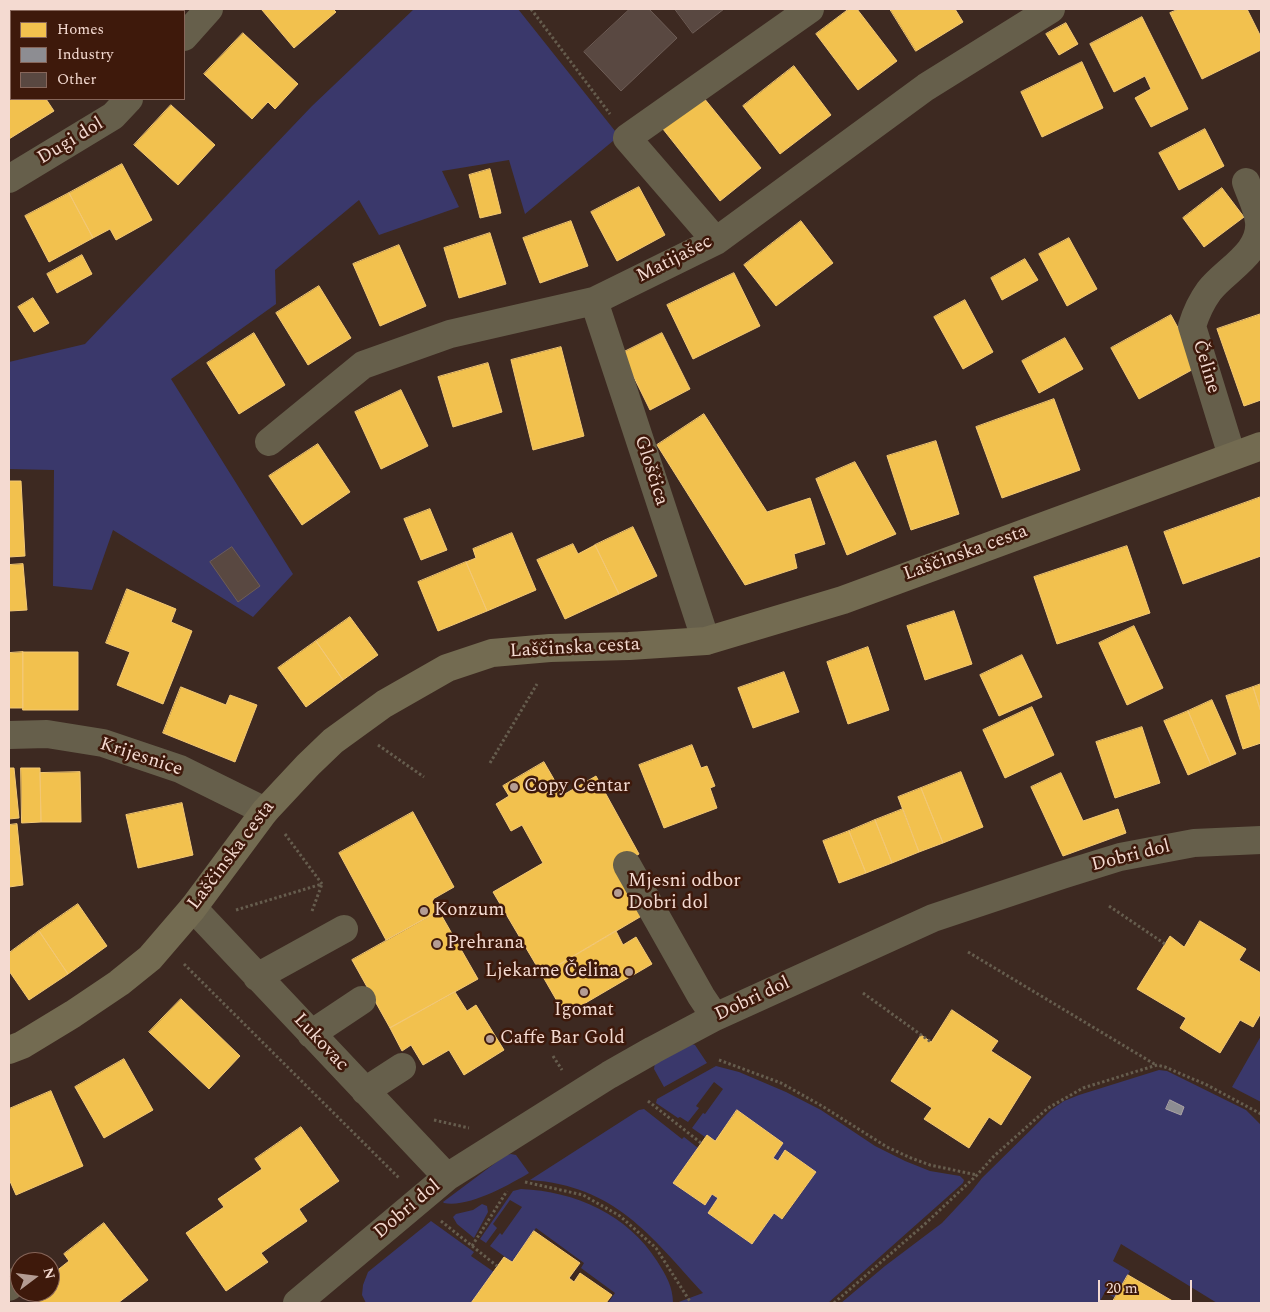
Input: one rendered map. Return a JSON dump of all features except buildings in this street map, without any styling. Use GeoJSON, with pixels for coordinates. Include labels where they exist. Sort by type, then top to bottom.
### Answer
{"type":"FeatureCollection","features":[{"type":"Feature","properties":{"kind":"main road","name":"Laščinska cesta"},"geometry":{"type":"LineString","coordinates":[[9,1050],[22,1045],[74,1014],[119,983],[150,958],[273,820],[301,771],[333,741],[384,704],[446,668],[492,653],[550,648],[629,646],[706,641],[843,600],[1261,446]]}},
{"type":"Feature","properties":{"kind":"street"},"geometry":{"type":"LineString","coordinates":[[185,36],[209,9]]}},
{"type":"Feature","properties":{"kind":"street"},"geometry":{"type":"LineString","coordinates":[[716,241],[627,138],[810,9]]}},
{"type":"Feature","properties":{"kind":"street","name":"Matijašec"},"geometry":{"type":"LineString","coordinates":[[269,442],[363,365],[450,334],[594,301],[716,241],[926,87],[1051,9]]}},
{"type":"Feature","properties":{"kind":"street","name":"Dugi dol"},"geometry":{"type":"LineString","coordinates":[[9,178],[113,116],[128,100]]}},
{"type":"Feature","properties":{"kind":"street","name":"Čeline"},"geometry":{"type":"LineString","coordinates":[[1232,456],[1192,326],[1198,307],[1209,291],[1249,252],[1258,239],[1259,222],[1246,182]]}},
{"type":"Feature","properties":{"kind":"street","name":"Gloščica"},"geometry":{"type":"LineString","coordinates":[[594,301],[706,641]]}},
{"type":"Feature","properties":{"kind":"street","name":"Krijesnice"},"geometry":{"type":"LineString","coordinates":[[9,734],[47,734],[103,743],[180,769],[273,820]]}},
{"type":"Feature","properties":{"kind":"street","name":"Dobri dol"},"geometry":{"type":"LineString","coordinates":[[309,1300],[447,1178],[609,1075],[715,1017],[933,918],[1062,875],[1120,857],[1194,843],[1261,840]]}},
{"type":"Feature","properties":{"kind":"street"},"geometry":{"type":"LineString","coordinates":[[626,866],[715,1017]]}},
{"type":"Feature","properties":{"kind":"street","name":"Lukovac"},"geometry":{"type":"LineString","coordinates":[[193,908],[447,1178]]}},
{"type":"Feature","properties":{"kind":"street"},"geometry":{"type":"LineString","coordinates":[[258,977],[344,929]]}},
{"type":"Feature","properties":{"kind":"street"},"geometry":{"type":"LineString","coordinates":[[311,1034],[362,1000]]}},
{"type":"Feature","properties":{"kind":"street"},"geometry":{"type":"LineString","coordinates":[[365,1091],[402,1067]]}},
{"type":"Feature","properties":{"kind":"path"},"geometry":{"type":"LineString","coordinates":[[531,9],[627,138]]}},
{"type":"Feature","properties":{"kind":"path"},"geometry":{"type":"LineString","coordinates":[[490,763],[537,684]]}},
{"type":"Feature","properties":{"kind":"path"},"geometry":{"type":"LineString","coordinates":[[378,745],[424,777]]}},
{"type":"Feature","properties":{"kind":"path"},"geometry":{"type":"LineString","coordinates":[[235,910],[322,884],[273,820]]}},
{"type":"Feature","properties":{"kind":"path"},"geometry":{"type":"LineString","coordinates":[[1109,906],[1165,944]]}},
{"type":"Feature","properties":{"kind":"path"},"geometry":{"type":"LineString","coordinates":[[968,952],[1157,1065],[1164,1066],[1207,1085],[1261,1114]]}},
{"type":"Feature","properties":{"kind":"path"},"geometry":{"type":"LineString","coordinates":[[184,964],[400,1178]]}},
{"type":"Feature","properties":{"kind":"path"},"geometry":{"type":"LineString","coordinates":[[863,993],[931,1042]]}},
{"type":"Feature","properties":{"kind":"path"},"geometry":{"type":"LineString","coordinates":[[553,1056],[566,1076]]}},
{"type":"Feature","properties":{"kind":"path"},"geometry":{"type":"LineString","coordinates":[[719,1060],[781,1084],[822,1106],[888,1147],[911,1158],[930,1165],[977,1175]]}},
{"type":"Feature","properties":{"kind":"path"},"geometry":{"type":"LineString","coordinates":[[834,1303],[926,1223],[977,1175],[994,1156],[1048,1108],[1084,1088],[1157,1065]]}},
{"type":"Feature","properties":{"kind":"path"},"geometry":{"type":"LineString","coordinates":[[648,1102],[701,1143]]}},
{"type":"Feature","properties":{"kind":"path"},"geometry":{"type":"LineString","coordinates":[[428,1118],[473,1129]]}},
{"type":"Feature","properties":{"kind":"path"},"geometry":{"type":"LineString","coordinates":[[525,1182],[583,1195],[620,1216],[656,1248],[691,1303]]}},
{"type":"Feature","properties":{"kind":"path"},"geometry":{"type":"LineString","coordinates":[[472,1246],[507,1191]]}},
{"type":"Feature","properties":{"kind":"path"},"geometry":{"type":"LineString","coordinates":[[433,1215],[497,1266]]}},
{"type":"Feature","properties":{"kind":"shaded area"},"geometry":{"type":"Polygon","coordinates":[[[414,9],[518,9],[619,136],[525,214],[509,160],[442,171],[459,207],[379,235],[359,200],[275,270],[276,304],[171,379],[293,574],[253,617],[113,530],[92,590],[53,586],[54,470],[9,469],[9,362],[85,344],[312,106],[414,9]]]}},
{"type":"Feature","properties":{"kind":"shaded area"},"geometry":{"type":"Polygon","coordinates":[[[1261,1036],[1261,1102],[1232,1087],[1261,1036]]]}},
{"type":"Feature","properties":{"kind":"shaded area"},"geometry":{"type":"Polygon","coordinates":[[[689,1043],[695,1045],[707,1063],[664,1087],[654,1069],[655,1063],[689,1043]]]}},
{"type":"Feature","properties":{"kind":"shaded area"},"geometry":{"type":"Polygon","coordinates":[[[716,1066],[739,1072],[786,1092],[821,1110],[875,1146],[930,1171],[960,1176],[964,1180],[963,1183],[828,1303],[676,1303],[703,1293],[647,1233],[608,1203],[585,1192],[560,1184],[530,1180],[639,1110],[644,1109],[682,1139],[684,1137],[698,1148],[674,1183],[704,1205],[712,1194],[718,1198],[708,1213],[752,1244],[774,1213],[783,1219],[816,1172],[786,1150],[778,1161],[773,1158],[783,1143],[737,1110],[715,1141],[692,1128],[723,1089],[714,1082],[696,1106],[699,1108],[688,1122],[680,1117],[678,1118],[656,1103],[657,1099],[716,1066]]]}},
{"type":"Feature","properties":{"kind":"shaded area"},"geometry":{"type":"Polygon","coordinates":[[[1159,1070],[1167,1071],[1246,1110],[1261,1125],[1261,1303],[1217,1303],[1121,1244],[1113,1261],[1130,1271],[1115,1298],[1105,1292],[1099,1303],[841,1303],[885,1266],[942,1223],[982,1178],[1051,1110],[1064,1101],[1079,1095],[1159,1070]]]}},
{"type":"Feature","properties":{"kind":"shaded area"},"geometry":{"type":"Polygon","coordinates":[[[506,1155],[516,1155],[529,1173],[500,1189],[476,1199],[454,1204],[443,1202],[506,1155]]]}},
{"type":"Feature","properties":{"kind":"shaded area"},"geometry":{"type":"Polygon","coordinates":[[[521,1189],[561,1195],[580,1201],[598,1208],[631,1231],[645,1245],[663,1271],[672,1292],[673,1303],[608,1303],[615,1293],[581,1268],[584,1263],[536,1228],[512,1262],[490,1246],[500,1233],[502,1235],[522,1207],[510,1200],[493,1224],[497,1228],[486,1243],[480,1239],[513,1191],[521,1189]]]}},
{"type":"Feature","properties":{"kind":"shaded area"},"geometry":{"type":"Polygon","coordinates":[[[482,1204],[487,1206],[488,1212],[474,1238],[457,1224],[453,1217],[456,1214],[473,1210],[482,1204]]]}},
{"type":"Feature","properties":{"kind":"shaded area"},"geometry":{"type":"Polygon","coordinates":[[[431,1221],[474,1252],[471,1256],[494,1272],[471,1303],[366,1303],[362,1295],[363,1285],[368,1272],[431,1221]]]}},
{"type":"Feature","properties":{"kind":"place","name":"Copy Centar"},"geometry":{"type":"Point","coordinates":[514,787]}},
{"type":"Feature","properties":{"kind":"place","name":"Mjesni odbor Dobri dol"},"geometry":{"type":"Point","coordinates":[618,893]}},
{"type":"Feature","properties":{"kind":"place","name":"Konzum"},"geometry":{"type":"Point","coordinates":[424,911]}},
{"type":"Feature","properties":{"kind":"place","name":"Prehrana"},"geometry":{"type":"Point","coordinates":[437,944]}},
{"type":"Feature","properties":{"kind":"place","name":"Ljekarne Čelina"},"geometry":{"type":"Point","coordinates":[629,972]}},
{"type":"Feature","properties":{"kind":"place","name":"Igomat"},"geometry":{"type":"Point","coordinates":[584,992]}},
{"type":"Feature","properties":{"kind":"place","name":"Caffe Bar Gold"},"geometry":{"type":"Point","coordinates":[490,1039]}}]}
